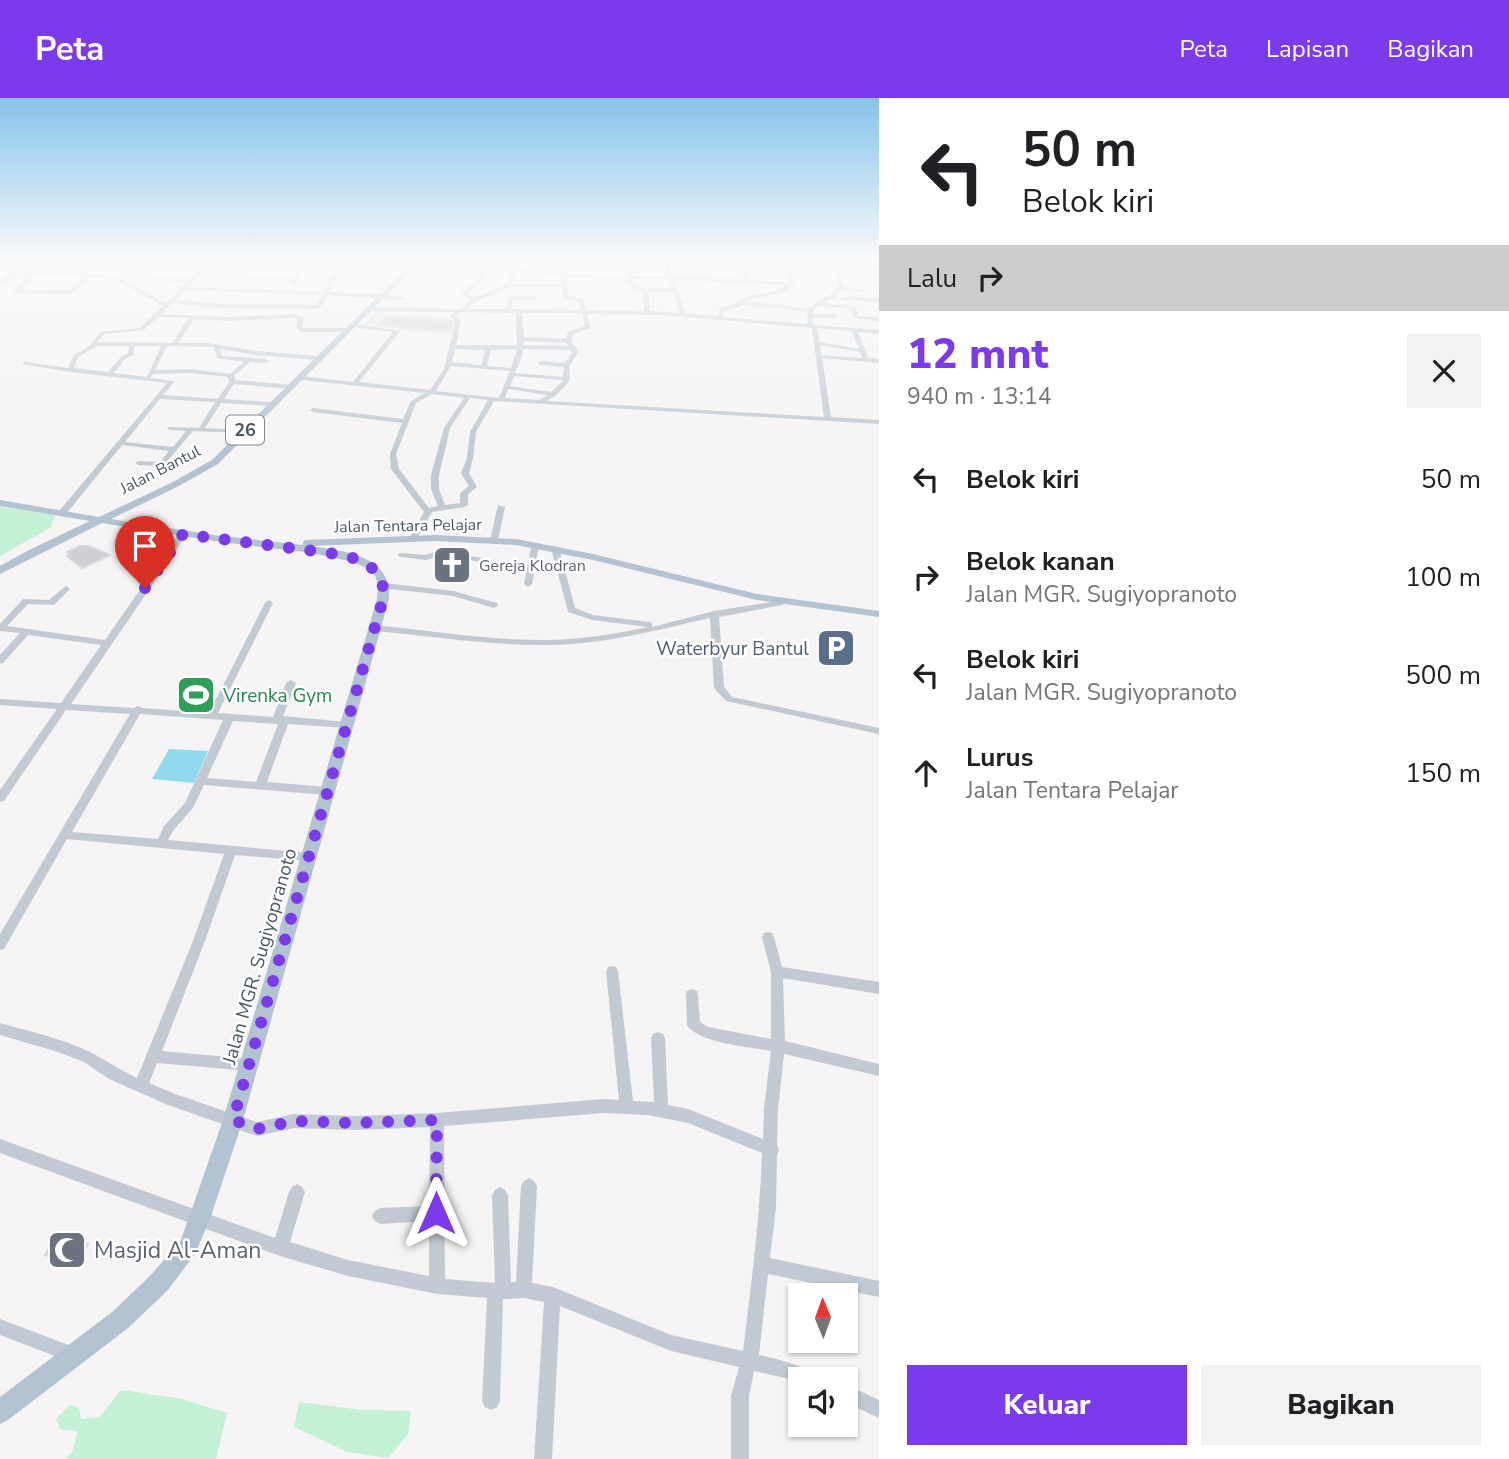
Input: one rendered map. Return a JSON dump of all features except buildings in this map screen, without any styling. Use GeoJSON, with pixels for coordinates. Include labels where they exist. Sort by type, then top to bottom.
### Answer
{"type":"FeatureCollection","features":[{"type":"Feature","properties":{"kind":"main road","name":"Jalan Bantul"},"geometry":{"type":"LineString","coordinates":[[97,519],[198,467],[243,432],[302,378],[354,325]]}},
{"type":"Feature","properties":{"kind":"main road","name":"Jalan Bantul"},"geometry":{"type":"LineString","coordinates":[[97,519],[215,461],[354,325]]}},
{"type":"Feature","properties":{"kind":"main road","name":"Jalan Tentara Pelajar"},"geometry":{"type":"LineString","coordinates":[[0,503],[237,541],[289,543],[413,538],[494,540],[535,545],[782,602],[879,614]]}},
{"type":"Feature","properties":{"kind":"main road"},"geometry":{"type":"LineString","coordinates":[[0,565],[27,548],[97,519]]}},
{"type":"Feature","properties":{"kind":"main road"},"geometry":{"type":"LineString","coordinates":[[0,572],[97,519]]}},
{"type":"Feature","properties":{"kind":"main road"},"geometry":{"type":"LineString","coordinates":[[237,541],[344,555],[373,568],[380,574],[384,586]]}},
{"type":"Feature","properties":{"kind":"main road","name":"Jalan MGR. Sugiyopranoto"},"geometry":{"type":"LineString","coordinates":[[0,1412],[120,1320],[159,1283],[188,1247],[200,1219],[250,1065],[384,586]]}},
{"type":"Feature","properties":{"kind":"street"},"geometry":{"type":"LineString","coordinates":[[95,345],[93,342],[102,333],[142,329],[146,325]]}},
{"type":"Feature","properties":{"kind":"street"},"geometry":{"type":"LineString","coordinates":[[175,344],[187,325]]}},
{"type":"Feature","properties":{"kind":"street"},"geometry":{"type":"LineString","coordinates":[[297,338],[300,325]]}},
{"type":"Feature","properties":{"kind":"street"},"geometry":{"type":"LineString","coordinates":[[428,512],[393,464],[394,448],[413,402],[432,391],[449,363],[458,325]]}},
{"type":"Feature","properties":{"kind":"street"},"geometry":{"type":"LineString","coordinates":[[501,400],[521,344],[520,325]]}},
{"type":"Feature","properties":{"kind":"street"},"geometry":{"type":"LineString","coordinates":[[537,411],[540,403],[554,394],[567,379],[567,365],[575,353],[569,341],[570,332],[588,327],[587,325]]}},
{"type":"Feature","properties":{"kind":"street"},"geometry":{"type":"LineString","coordinates":[[795,325],[879,332]]}},
{"type":"Feature","properties":{"kind":"street"},"geometry":{"type":"LineString","coordinates":[[812,326],[828,419]]}},
{"type":"Feature","properties":{"kind":"street"},"geometry":{"type":"LineString","coordinates":[[109,375],[123,358],[131,355],[136,344],[146,334],[142,329]]}},
{"type":"Feature","properties":{"kind":"street"},"geometry":{"type":"LineString","coordinates":[[300,329],[397,331],[355,383]]}},
{"type":"Feature","properties":{"kind":"street"},"geometry":{"type":"LineString","coordinates":[[855,331],[866,360]]}},
{"type":"Feature","properties":{"kind":"street"},"geometry":{"type":"LineString","coordinates":[[453,347],[488,348],[569,341]]}},
{"type":"Feature","properties":{"kind":"street"},"geometry":{"type":"LineString","coordinates":[[817,343],[863,351]]}},
{"type":"Feature","properties":{"kind":"street"},"geometry":{"type":"LineString","coordinates":[[150,376],[165,344]]}},
{"type":"Feature","properties":{"kind":"street"},"geometry":{"type":"LineString","coordinates":[[499,344],[573,348]]}},
{"type":"Feature","properties":{"kind":"street"},"geometry":{"type":"LineString","coordinates":[[71,370],[76,356],[95,345],[216,346],[317,358]]}},
{"type":"Feature","properties":{"kind":"street"},"geometry":{"type":"LineString","coordinates":[[216,346],[219,357],[245,360]]}},
{"type":"Feature","properties":{"kind":"street"},"geometry":{"type":"LineString","coordinates":[[484,367],[488,348]]}},
{"type":"Feature","properties":{"kind":"street"},"geometry":{"type":"LineString","coordinates":[[201,429],[232,379],[249,360],[268,360],[274,355]]}},
{"type":"Feature","properties":{"kind":"street"},"geometry":{"type":"LineString","coordinates":[[818,356],[879,361]]}},
{"type":"Feature","properties":{"kind":"street"},"geometry":{"type":"LineString","coordinates":[[449,363],[567,379]]}},
{"type":"Feature","properties":{"kind":"street"},"geometry":{"type":"LineString","coordinates":[[540,363],[567,365]]}},
{"type":"Feature","properties":{"kind":"street"},"geometry":{"type":"LineString","coordinates":[[25,364],[109,375],[150,376],[200,372],[291,387]]}},
{"type":"Feature","properties":{"kind":"street"},"geometry":{"type":"LineString","coordinates":[[86,372],[93,364]]}},
{"type":"Feature","properties":{"kind":"street"},"geometry":{"type":"LineString","coordinates":[[63,512],[171,382],[150,376]]}},
{"type":"Feature","properties":{"kind":"street"},"geometry":{"type":"LineString","coordinates":[[302,378],[492,400],[879,422]]}},
{"type":"Feature","properties":{"kind":"street"},"geometry":{"type":"LineString","coordinates":[[505,387],[554,394]]}},
{"type":"Feature","properties":{"kind":"street"},"geometry":{"type":"LineString","coordinates":[[157,397],[271,404]]}},
{"type":"Feature","properties":{"kind":"street"},"geometry":{"type":"LineString","coordinates":[[442,508],[434,484],[439,456],[447,428],[468,397]]}},
{"type":"Feature","properties":{"kind":"street"},"geometry":{"type":"LineString","coordinates":[[413,538],[428,512],[464,505],[464,493],[473,487],[465,473],[473,432],[492,400]]}},
{"type":"Feature","properties":{"kind":"street"},"geometry":{"type":"LineString","coordinates":[[313,410],[405,421]]}},
{"type":"Feature","properties":{"kind":"street"},"geometry":{"type":"LineString","coordinates":[[170,428],[243,432]]}},
{"type":"Feature","properties":{"kind":"street"},"geometry":{"type":"LineString","coordinates":[[139,463],[161,465],[191,429]]}},
{"type":"Feature","properties":{"kind":"street"},"geometry":{"type":"LineString","coordinates":[[120,443],[173,449]]}},
{"type":"Feature","properties":{"kind":"street"},"geometry":{"type":"LineString","coordinates":[[494,540],[501,508]]}},
{"type":"Feature","properties":{"kind":"street"},"geometry":{"type":"LineString","coordinates":[[0,798],[183,534]]}},
{"type":"Feature","properties":{"kind":"street"},"geometry":{"type":"LineString","coordinates":[[528,584],[535,545]]}},
{"type":"Feature","properties":{"kind":"street"},"geometry":{"type":"LineString","coordinates":[[555,548],[567,603],[575,613],[661,626]]}},
{"type":"Feature","properties":{"kind":"street"},"geometry":{"type":"LineString","coordinates":[[401,555],[426,558],[436,553],[489,561]]}},
{"type":"Feature","properties":{"kind":"street"},"geometry":{"type":"LineString","coordinates":[[384,586],[453,594],[494,605]]}},
{"type":"Feature","properties":{"kind":"street"},"geometry":{"type":"LineString","coordinates":[[0,628],[26,601],[51,603],[65,589]]}},
{"type":"Feature","properties":{"kind":"street"},"geometry":{"type":"LineString","coordinates":[[374,628],[559,642],[602,638],[782,602]]}},
{"type":"Feature","properties":{"kind":"street"},"geometry":{"type":"LineString","coordinates":[[212,714],[268,603]]}},
{"type":"Feature","properties":{"kind":"street"},"geometry":{"type":"LineString","coordinates":[[714,614],[719,688],[726,697],[879,730]]}},
{"type":"Feature","properties":{"kind":"street"},"geometry":{"type":"LineString","coordinates":[[0,628],[106,643]]}},
{"type":"Feature","properties":{"kind":"street"},"geometry":{"type":"LineString","coordinates":[[0,661],[26,632]]}},
{"type":"Feature","properties":{"kind":"street"},"geometry":{"type":"LineString","coordinates":[[260,786],[291,683]]}},
{"type":"Feature","properties":{"kind":"street"},"geometry":{"type":"LineString","coordinates":[[0,702],[63,704],[347,725]]}},
{"type":"Feature","properties":{"kind":"street"},"geometry":{"type":"LineString","coordinates":[[0,945],[138,709]]}},
{"type":"Feature","properties":{"kind":"street"},"geometry":{"type":"LineString","coordinates":[[162,842],[168,830],[186,811],[230,716]]}},
{"type":"Feature","properties":{"kind":"street"},"geometry":{"type":"LineString","coordinates":[[201,781],[327,791]]}},
{"type":"Feature","properties":{"kind":"street"},"geometry":{"type":"LineString","coordinates":[[64,835],[309,857]]}},
{"type":"Feature","properties":{"kind":"street"},"geometry":{"type":"LineString","coordinates":[[141,1086],[230,852]]}},
{"type":"Feature","properties":{"kind":"street"},"geometry":{"type":"LineString","coordinates":[[740,1459],[739,1396],[741,1380],[750,1361],[768,1207],[772,1150],[771,1108],[778,1045],[777,972],[768,937]]}},
{"type":"Feature","properties":{"kind":"street"},"geometry":{"type":"LineString","coordinates":[[612,971],[627,1106]]}},
{"type":"Feature","properties":{"kind":"street"},"geometry":{"type":"LineString","coordinates":[[777,972],[879,988]]}},
{"type":"Feature","properties":{"kind":"street"},"geometry":{"type":"LineString","coordinates":[[692,995],[692,1021],[699,1029],[879,1070]]}},
{"type":"Feature","properties":{"kind":"street"},"geometry":{"type":"LineString","coordinates":[[0,1029],[70,1050],[141,1086],[257,1129],[294,1121],[355,1123],[437,1120],[627,1106],[660,1109],[729,1130],[772,1150]]}},
{"type":"Feature","properties":{"kind":"street"},"geometry":{"type":"LineString","coordinates":[[658,1038],[660,1109]]}},
{"type":"Feature","properties":{"kind":"street"},"geometry":{"type":"LineString","coordinates":[[153,1056],[250,1065]]}},
{"type":"Feature","properties":{"kind":"street"},"geometry":{"type":"LineString","coordinates":[[437,1120],[437,1286]]}},
{"type":"Feature","properties":{"kind":"street"},"geometry":{"type":"LineString","coordinates":[[0,1146],[280,1248],[348,1268],[437,1286],[499,1291],[524,1290],[553,1295],[671,1343],[788,1370]]}},
{"type":"Feature","properties":{"kind":"street"},"geometry":{"type":"LineString","coordinates":[[524,1290],[529,1186]]}},
{"type":"Feature","properties":{"kind":"street"},"geometry":{"type":"LineString","coordinates":[[280,1248],[297,1192]]}},
{"type":"Feature","properties":{"kind":"street"},"geometry":{"type":"LineString","coordinates":[[491,1401],[499,1291],[500,1195]]}},
{"type":"Feature","properties":{"kind":"street"},"geometry":{"type":"LineString","coordinates":[[380,1216],[436,1213]]}},
{"type":"Feature","properties":{"kind":"street"},"geometry":{"type":"LineString","coordinates":[[761,1264],[879,1289]]}},
{"type":"Feature","properties":{"kind":"street"},"geometry":{"type":"LineString","coordinates":[[542,1459],[553,1295]]}},
{"type":"Feature","properties":{"kind":"street"},"geometry":{"type":"LineString","coordinates":[[0,1327],[73,1355]]}},
{"type":"Feature","properties":{"kind":"street"},"geometry":{"type":"LineString","coordinates":[[858,1399],[879,1409]]}},
{"type":"Feature","properties":{"kind":"shaded area"},"geometry":{"type":"Polygon","coordinates":[[[455,325],[456,328],[452,334],[361,326],[455,325]]]}},
{"type":"Feature","properties":{"kind":"green space"},"geometry":{"type":"Polygon","coordinates":[[[0,507],[55,516],[50,528],[0,556],[0,507]]]}},
{"type":"Feature","properties":{"kind":"green space"},"geometry":{"type":"Polygon","coordinates":[[[121,1390],[182,1399],[227,1413],[216,1459],[66,1459],[72,1452],[78,1431],[60,1429],[56,1419],[70,1405],[79,1408],[81,1419],[100,1417],[121,1390]]]}},
{"type":"Feature","properties":{"kind":"green space"},"geometry":{"type":"Polygon","coordinates":[[[299,1402],[362,1410],[411,1411],[408,1434],[388,1458],[348,1452],[294,1427],[299,1402]]]}},
{"type":"Feature","properties":{"kind":"water"},"geometry":{"type":"Polygon","coordinates":[[[169,749],[208,751],[194,783],[152,779],[169,749]]]}},
{"type":"Feature","properties":{"kind":"place","name":"Gereja Klodran"},"geometry":{"type":"Point","coordinates":[452,565]}},
{"type":"Feature","properties":{"kind":"place","name":"Waterbyur Bantul"},"geometry":{"type":"Point","coordinates":[836,648]}},
{"type":"Feature","properties":{"kind":"place","name":"Virenka Gym"},"geometry":{"type":"Point","coordinates":[196,695]}},
{"type":"Feature","properties":{"kind":"place","name":"Masjid Al-Aman"},"geometry":{"type":"Point","coordinates":[67,1250]}},
{"type":"Feature","properties":{"kind":"route"},"geometry":{"type":"LineString","coordinates":[[145,588],[183,534],[344,555],[359,560],[380,574],[384,586],[383,599],[233,1120],[264,1129],[294,1121],[355,1123],[437,1120],[436,1213]]}}]}
